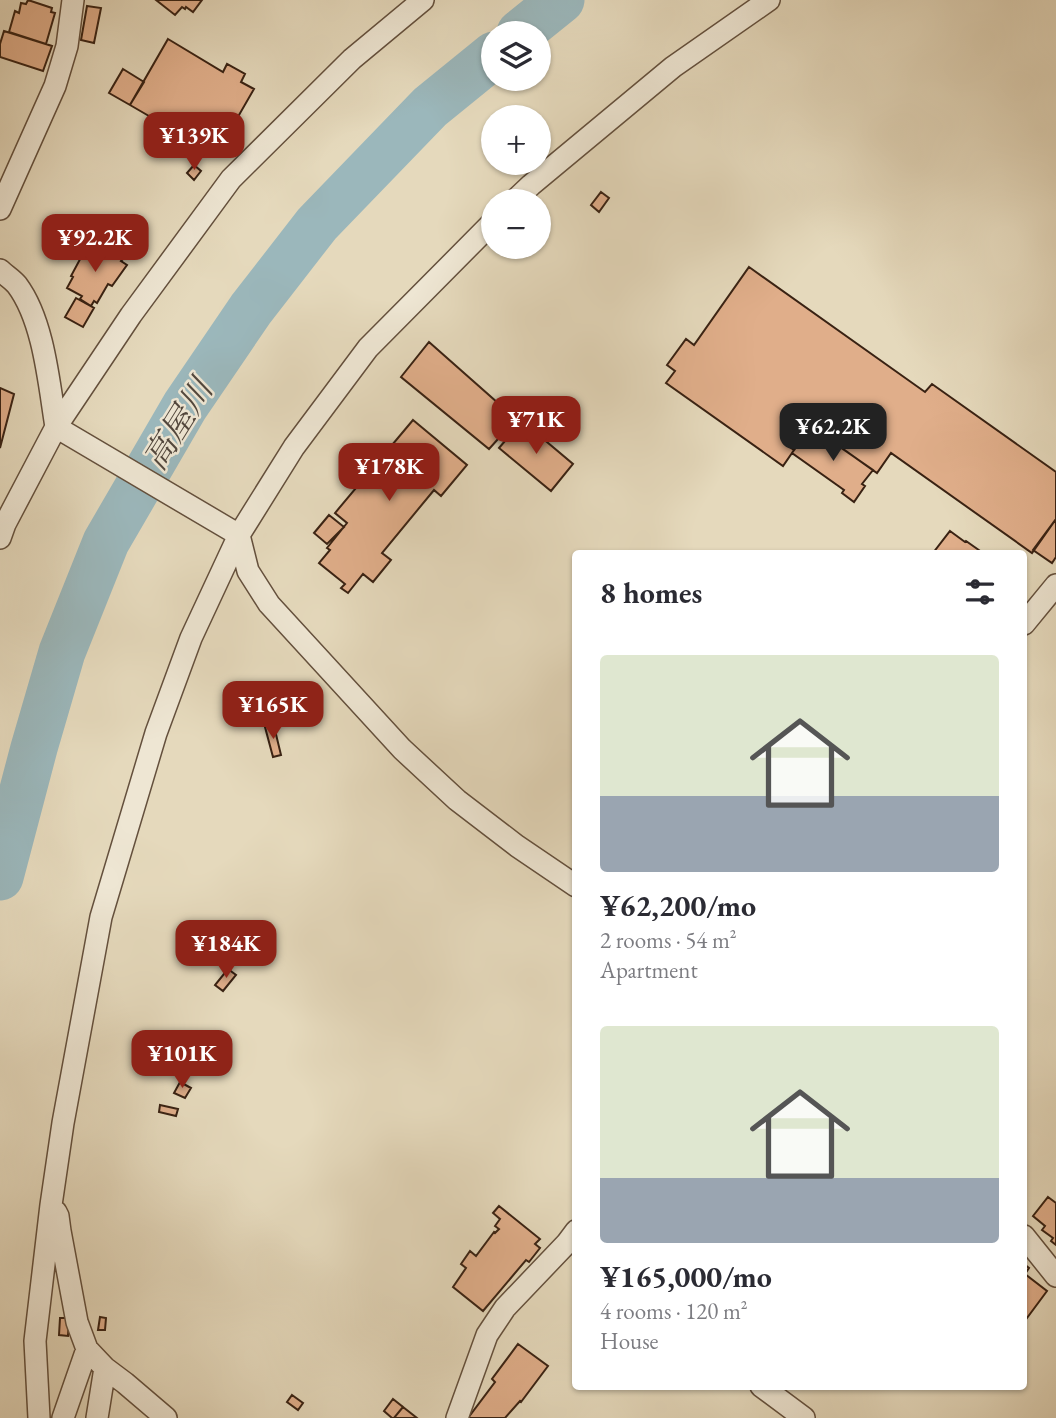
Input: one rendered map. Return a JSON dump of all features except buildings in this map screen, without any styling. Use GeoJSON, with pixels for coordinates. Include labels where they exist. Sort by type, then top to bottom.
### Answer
{"type":"FeatureCollection","features":[{"type":"Feature","properties":{"kind":"street"},"geometry":{"type":"LineString","coordinates":[[0,209],[55,86],[67,46],[73,0]]}},
{"type":"Feature","properties":{"kind":"street"},"geometry":{"type":"LineString","coordinates":[[0,538],[5,524],[131,316],[231,179],[352,59],[423,0]]}},
{"type":"Feature","properties":{"kind":"street"},"geometry":{"type":"LineString","coordinates":[[527,189],[673,67],[769,0]]}},
{"type":"Feature","properties":{"kind":"street"},"geometry":{"type":"LineString","coordinates":[[40,1418],[35,1341],[51,1205],[63,1123],[101,917],[156,733],[191,638],[235,533],[294,447],[368,348],[481,234]]}},
{"type":"Feature","properties":{"kind":"street"},"geometry":{"type":"LineString","coordinates":[[0,270],[16,284],[29,307],[43,349],[61,430],[235,533],[248,571],[269,604],[402,749],[457,800],[572,883]]}},
{"type":"Feature","properties":{"kind":"street"},"geometry":{"type":"LineString","coordinates":[[1027,620],[1056,585]]}},
{"type":"Feature","properties":{"kind":"street"},"geometry":{"type":"LineString","coordinates":[[51,1205],[58,1216],[77,1322],[87,1349],[104,1368],[166,1418]]}},
{"type":"Feature","properties":{"kind":"street"},"geometry":{"type":"LineString","coordinates":[[1027,1240],[1056,1276]]}},
{"type":"Feature","properties":{"kind":"street"},"geometry":{"type":"LineString","coordinates":[[457,1418],[487,1335],[505,1308],[572,1242]]}},
{"type":"Feature","properties":{"kind":"street"},"geometry":{"type":"LineString","coordinates":[[63,1418],[87,1349]]}},
{"type":"Feature","properties":{"kind":"street"},"geometry":{"type":"LineString","coordinates":[[97,1418],[104,1368]]}},
{"type":"Feature","properties":{"kind":"street"},"geometry":{"type":"LineString","coordinates":[[766,1390],[804,1418]]}},
{"type":"Feature","properties":{"kind":"waterway","name":"高屋川"},"geometry":{"type":"LineString","coordinates":[[535,21],[561,0]]}},
{"type":"Feature","properties":{"kind":"waterway","name":"高屋川"},"geometry":{"type":"LineString","coordinates":[[0,877],[62,652],[106,542],[185,406],[251,309],[317,224],[430,107],[481,66]]}}]}
